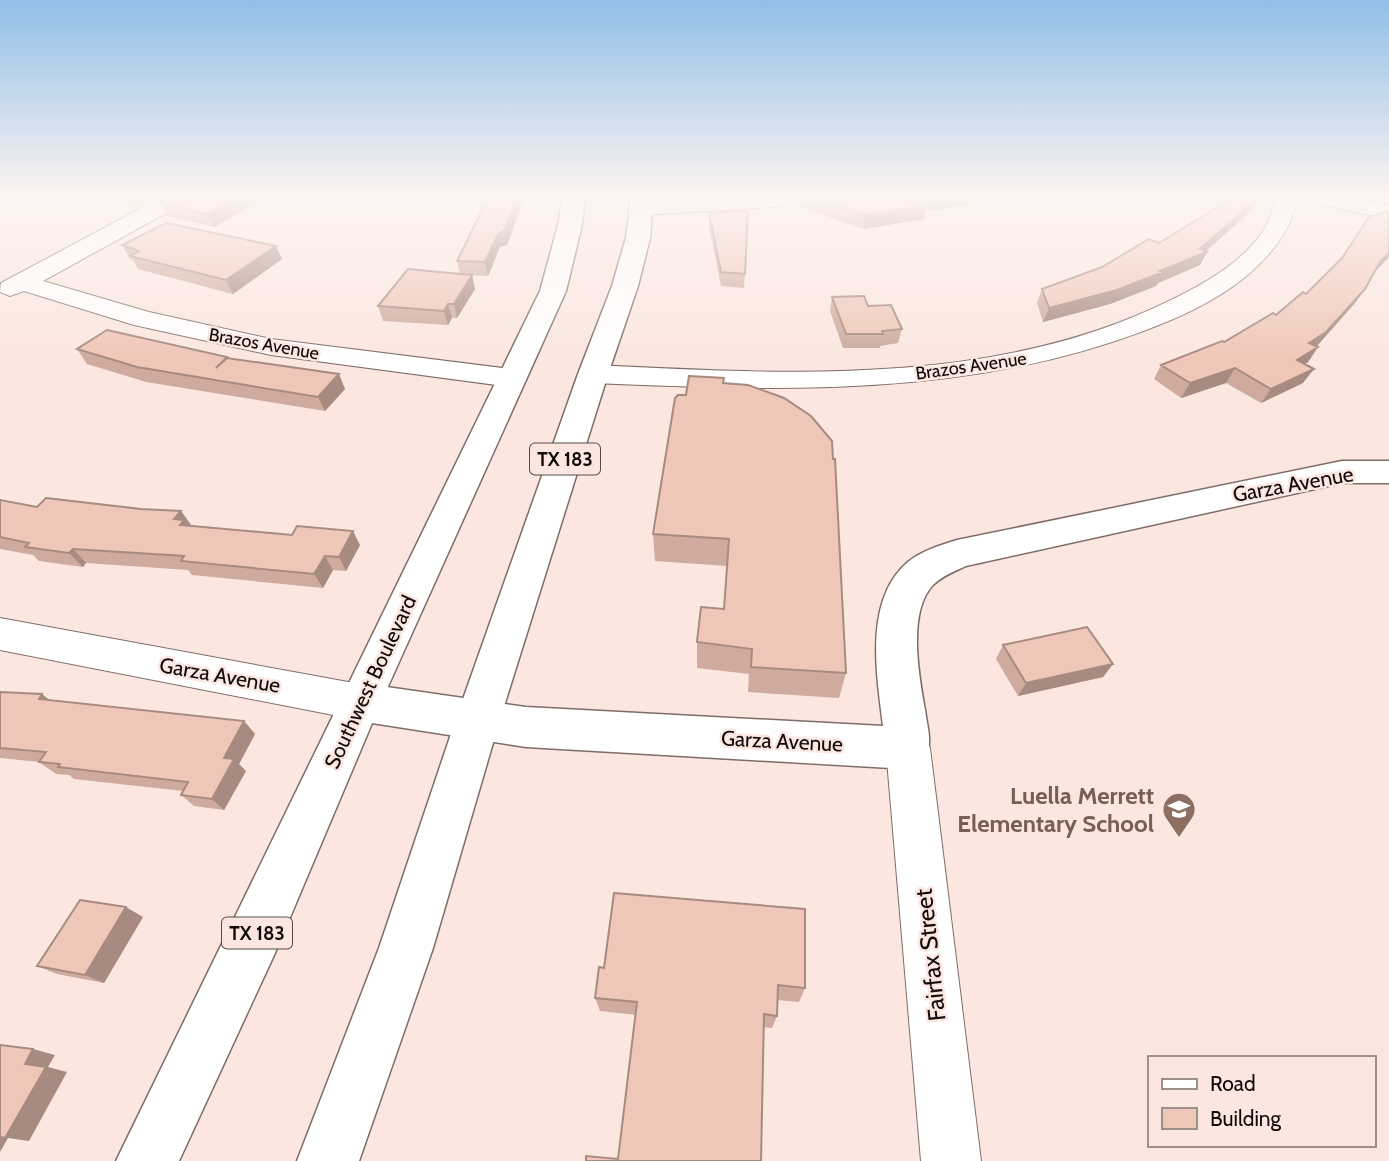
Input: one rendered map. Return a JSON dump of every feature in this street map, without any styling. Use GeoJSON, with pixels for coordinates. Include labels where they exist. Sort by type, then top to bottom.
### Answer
{"type":"FeatureCollection","features":[{"type":"Feature","properties":{"kind":"main road","name":"Southwest Boulevard"},"geometry":{"type":"LineString","coordinates":[[147,1161],[256,934],[359,702],[553,290],[563,250]]}},
{"type":"Feature","properties":{"kind":"main road","name":"TX 183"},"geometry":{"type":"LineString","coordinates":[[328,1161],[405,948],[593,374],[615,320],[631,250]]}},
{"type":"Feature","properties":{"kind":"main road","name":"Garza Avenue"},"geometry":{"type":"LineString","coordinates":[[359,702],[526,727],[908,748],[896,630],[903,596],[920,573],[957,554],[1342,471],[1389,472]]}},
{"type":"Feature","properties":{"kind":"street"},"geometry":{"type":"LineString","coordinates":[[11,288],[84,250]]}},
{"type":"Feature","properties":{"kind":"street","name":"Brazos Avenue"},"geometry":{"type":"LineString","coordinates":[[593,374],[808,382],[975,369],[1082,346],[1197,300],[1231,275],[1256,250]]}},
{"type":"Feature","properties":{"kind":"street","name":"Brazos Avenue"},"geometry":{"type":"LineString","coordinates":[[11,288],[257,344],[457,373],[511,378]]}},
{"type":"Feature","properties":{"kind":"street","name":"Garza Avenue"},"geometry":{"type":"LineString","coordinates":[[0,634],[359,702]]}},
{"type":"Feature","properties":{"kind":"street","name":"Fairfax Street"},"geometry":{"type":"LineString","coordinates":[[908,748],[951,1161]]}},
{"type":"Feature","properties":{"kind":"building"},"geometry":{"type":"Polygon","coordinates":[[[137,250],[270,250],[226,280],[130,256],[139,251],[137,250]]]}},
{"type":"Feature","properties":{"kind":"building"},"geometry":{"type":"Polygon","coordinates":[[[462,250],[490,250],[485,262],[457,261],[462,250]]]}},
{"type":"Feature","properties":{"kind":"building"},"geometry":{"type":"Polygon","coordinates":[[[717,250],[746,250],[745,274],[721,272],[717,250]]]}},
{"type":"Feature","properties":{"kind":"building"},"geometry":{"type":"Polygon","coordinates":[[[1130,250],[1207,252],[1117,290],[1049,308],[1042,289],[1102,267],[1130,250]]]}},
{"type":"Feature","properties":{"kind":"building"},"geometry":{"type":"Polygon","coordinates":[[[1347,250],[1389,250],[1365,289],[1326,332],[1309,343],[1318,347],[1297,360],[1314,369],[1271,389],[1235,368],[1190,383],[1161,365],[1224,342],[1273,313],[1276,315],[1303,292],[1306,294],[1347,250]]]}},
{"type":"Feature","properties":{"kind":"building"},"geometry":{"type":"Polygon","coordinates":[[[408,269],[472,275],[454,304],[448,304],[444,311],[378,306],[408,269]]]}},
{"type":"Feature","properties":{"kind":"building"},"geometry":{"type":"Polygon","coordinates":[[[864,296],[868,306],[891,305],[902,329],[882,331],[883,334],[846,334],[832,297],[864,296]]]}},
{"type":"Feature","properties":{"kind":"building"},"geometry":{"type":"Polygon","coordinates":[[[107,330],[227,357],[216,368],[227,358],[339,374],[318,397],[137,367],[77,349],[107,330]]]}},
{"type":"Feature","properties":{"kind":"building"},"geometry":{"type":"Polygon","coordinates":[[[689,376],[724,378],[723,383],[748,385],[784,398],[811,416],[832,441],[846,673],[751,667],[752,649],[697,642],[701,607],[724,609],[729,539],[653,534],[675,398],[678,395],[686,395],[689,376]]]}},
{"type":"Feature","properties":{"kind":"building"},"geometry":{"type":"Polygon","coordinates":[[[46,498],[181,511],[174,519],[184,520],[180,525],[292,535],[297,526],[353,531],[339,557],[325,556],[314,574],[181,561],[184,556],[73,549],[69,553],[25,547],[29,543],[0,537],[0,500],[37,507],[46,498]]]}},
{"type":"Feature","properties":{"kind":"building"},"geometry":{"type":"Polygon","coordinates":[[[1087,627],[1113,664],[1026,683],[1003,645],[1087,627]]]}},
{"type":"Feature","properties":{"kind":"building"},"geometry":{"type":"Polygon","coordinates":[[[0,692],[42,694],[39,699],[244,721],[224,758],[234,759],[212,799],[181,795],[188,782],[58,767],[60,764],[39,762],[46,752],[0,748],[0,692]]]}},
{"type":"Feature","properties":{"kind":"building"},"geometry":{"type":"Polygon","coordinates":[[[614,893],[805,909],[805,988],[778,985],[777,1016],[764,1014],[761,1161],[586,1161],[586,1156],[618,1159],[637,1002],[595,998],[599,967],[604,968],[614,893]]]}},
{"type":"Feature","properties":{"kind":"building"},"geometry":{"type":"Polygon","coordinates":[[[80,900],[126,907],[85,975],[37,966],[80,900]]]}},
{"type":"Feature","properties":{"kind":"building"},"geometry":{"type":"Polygon","coordinates":[[[0,1045],[33,1049],[25,1064],[46,1067],[5,1138],[0,1137],[0,1045]]]}},
{"type":"Feature","properties":{"kind":"place","name":"Luella Merrett Elementary School"},"geometry":{"type":"Point","coordinates":[1179,839]}}]}
